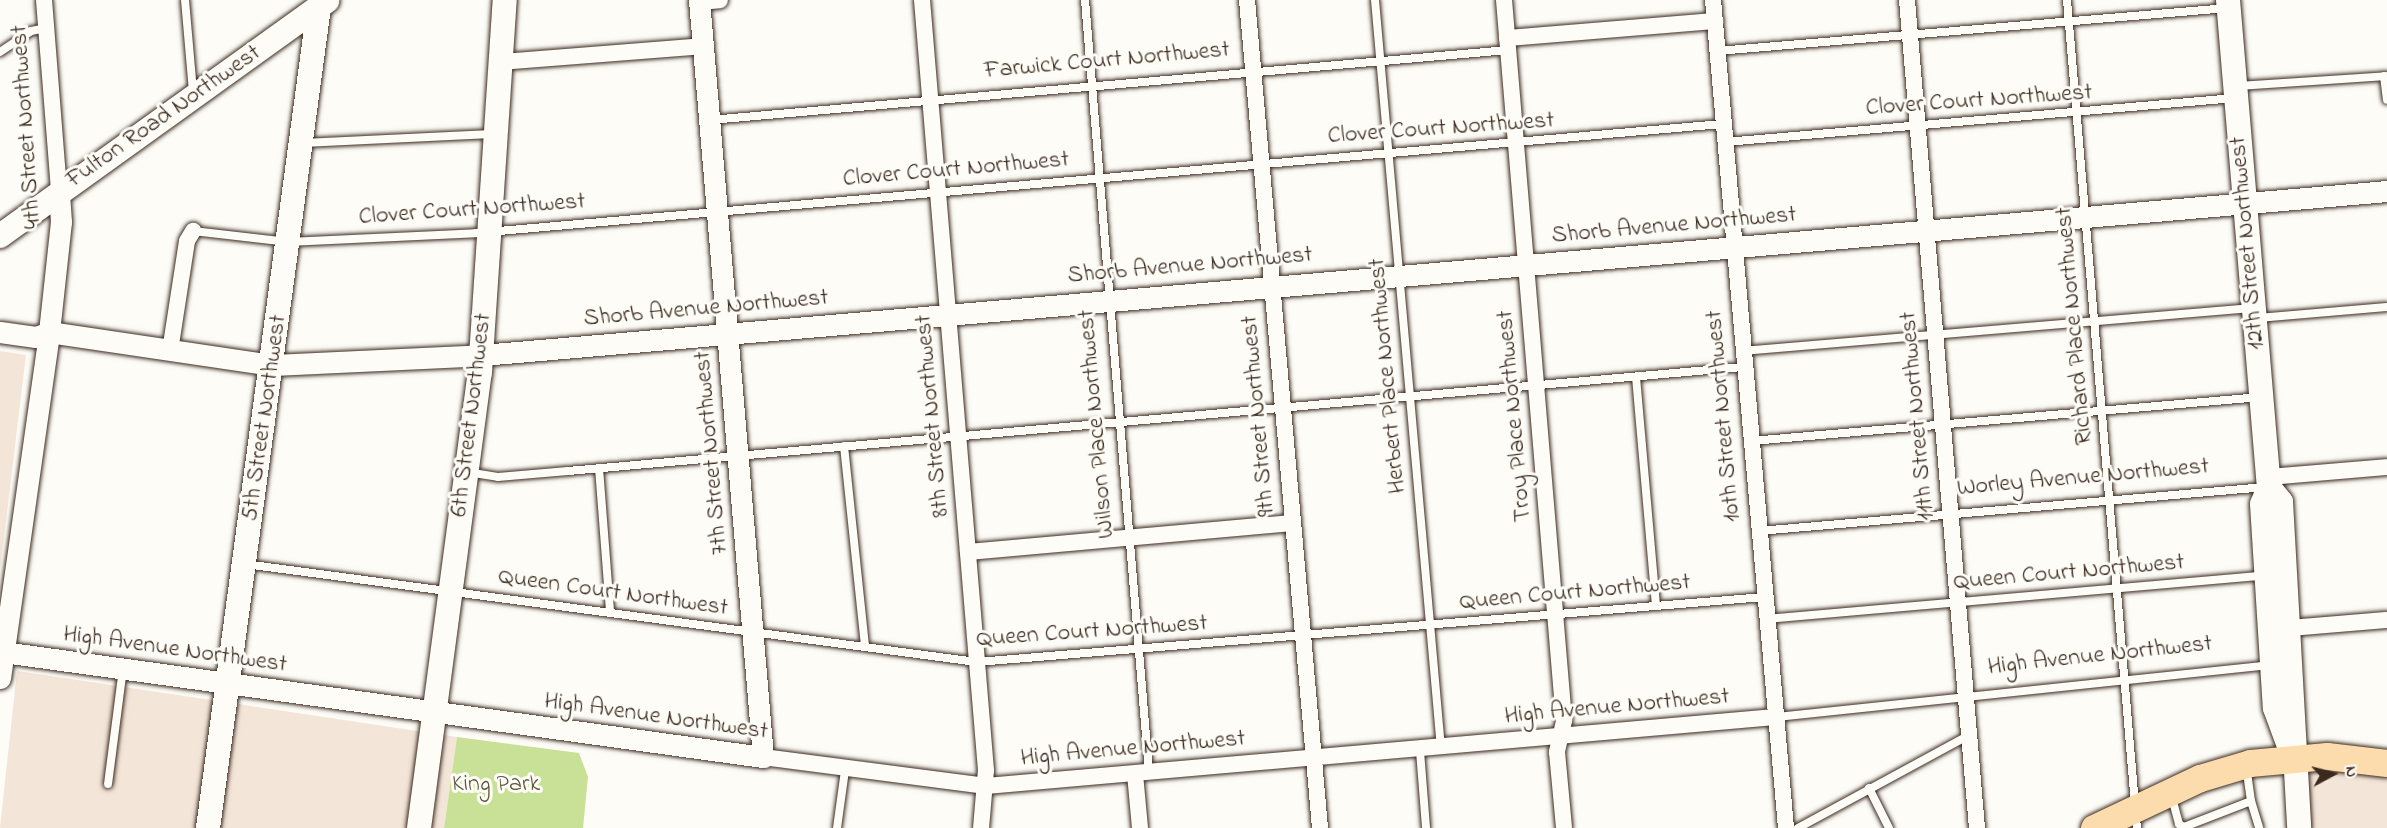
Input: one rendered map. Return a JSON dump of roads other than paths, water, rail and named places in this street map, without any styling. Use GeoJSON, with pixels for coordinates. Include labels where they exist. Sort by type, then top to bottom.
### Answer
{"type":"FeatureCollection","features":[{"type":"Feature","properties":{"kind":"main road","name":"6th Street Northwest"},"geometry":{"type":"LineString","coordinates":[[419,828],[482,355],[505,0]]}},
{"type":"Feature","properties":{"kind":"main road","name":"Fulton Road Northwest"},"geometry":{"type":"LineString","coordinates":[[0,236],[59,191],[194,99],[324,4]]}},
{"type":"Feature","properties":{"kind":"main road","name":"5th Street Northwest"},"geometry":{"type":"LineString","coordinates":[[208,828],[288,242],[324,4]]}},
{"type":"Feature","properties":{"kind":"main road","name":"12th Street Northwest"},"geometry":{"type":"LineString","coordinates":[[2229,4],[2268,482],[2262,504],[2275,708],[2293,757]]}},
{"type":"Feature","properties":{"kind":"main road","name":"12th Street Northwest"},"geometry":{"type":"LineString","coordinates":[[2268,482],[2281,502],[2289,628],[2293,757],[2299,828]]}},
{"type":"Feature","properties":{"kind":"main road"},"geometry":{"type":"LineString","coordinates":[[2094,828],[2136,818],[2170,791],[2246,764],[2293,757],[2387,763]]}},
{"type":"Feature","properties":{"kind":"street","name":"4th Street Northwest"},"geometry":{"type":"LineString","coordinates":[[0,678],[49,332],[61,222],[44,0]]}},
{"type":"Feature","properties":{"kind":"street","name":"8th Street Northwest"},"geometry":{"type":"LineString","coordinates":[[922,0],[986,786],[981,828]]}},
{"type":"Feature","properties":{"kind":"street","name":"9th Street Northwest"},"geometry":{"type":"LineString","coordinates":[[1247,0],[1301,636],[1320,828]]}},
{"type":"Feature","properties":{"kind":"street","name":"Troy Place Northwest"},"geometry":{"type":"LineString","coordinates":[[1504,0],[1564,721],[1557,752],[1564,828]]}},
{"type":"Feature","properties":{"kind":"street","name":"10th Street Northwest"},"geometry":{"type":"LineString","coordinates":[[1713,0],[1750,441],[1786,828]]}},
{"type":"Feature","properties":{"kind":"street","name":"11th Street Northwest"},"geometry":{"type":"LineString","coordinates":[[1907,0],[1977,828]]}},
{"type":"Feature","properties":{"kind":"street","name":"7th Street Northwest"},"geometry":{"type":"LineString","coordinates":[[706,1],[703,46],[764,758]]}},
{"type":"Feature","properties":{"kind":"street","name":"Farwick Court Northwest"},"geometry":{"type":"LineString","coordinates":[[1508,44],[1715,21]]}},
{"type":"Feature","properties":{"kind":"street"},"geometry":{"type":"LineString","coordinates":[[501,62],[703,46]]}},
{"type":"Feature","properties":{"kind":"street","name":"Shorb Avenue Northwest"},"geometry":{"type":"LineString","coordinates":[[0,332],[36,337],[49,332],[273,365],[482,355],[1399,274],[1927,231],[2245,201],[2387,191]]}},
{"type":"Feature","properties":{"kind":"street"},"geometry":{"type":"LineString","coordinates":[[170,351],[187,241],[193,231]]}},
{"type":"Feature","properties":{"kind":"street","name":"Worley Avenue Northwest"},"geometry":{"type":"LineString","coordinates":[[2268,482],[2387,467]]}},
{"type":"Feature","properties":{"kind":"street"},"geometry":{"type":"LineString","coordinates":[[968,552],[1293,523]]}},
{"type":"Feature","properties":{"kind":"street"},"geometry":{"type":"LineString","coordinates":[[2289,628],[2387,620]]}},
{"type":"Feature","properties":{"kind":"street","name":"High Avenue Northwest"},"geometry":{"type":"LineString","coordinates":[[2,652],[845,770],[986,786],[1420,751],[1775,717]]}},
{"type":"Feature","properties":{"kind":"street","name":"Wilson Place Northwest"},"geometry":{"type":"LineString","coordinates":[[1140,828],[1142,773]]}},
{"type":"Feature","properties":{"kind":"lane"},"geometry":{"type":"LineString","coordinates":[[185,0],[194,99]]}},
{"type":"Feature","properties":{"kind":"lane","name":"Wilson Place Northwest"},"geometry":{"type":"LineString","coordinates":[[1085,0],[1140,650],[1142,773]]}},
{"type":"Feature","properties":{"kind":"lane","name":"Herbert Place Northwest"},"geometry":{"type":"LineString","coordinates":[[1375,0],[1441,749]]}},
{"type":"Feature","properties":{"kind":"lane","name":"Richard Place Northwest"},"geometry":{"type":"LineString","coordinates":[[2067,0],[2136,818]]}},
{"type":"Feature","properties":{"kind":"lane"},"geometry":{"type":"LineString","coordinates":[[1717,51],[2070,23],[2229,4]]}},
{"type":"Feature","properties":{"kind":"lane"},"geometry":{"type":"LineString","coordinates":[[1,50],[31,31],[46,28]]}},
{"type":"Feature","properties":{"kind":"lane","name":"Farwick Court Northwest"},"geometry":{"type":"LineString","coordinates":[[709,120],[1380,62],[1508,44]]}},
{"type":"Feature","properties":{"kind":"lane"},"geometry":{"type":"LineString","coordinates":[[2386,76],[2387,100]]}},
{"type":"Feature","properties":{"kind":"lane","name":"Clover Court Northwest"},"geometry":{"type":"LineString","coordinates":[[1725,142],[1918,124],[2078,113],[2236,92],[2386,76]]}},
{"type":"Feature","properties":{"kind":"lane","name":"Clover Court Northwest"},"geometry":{"type":"LineString","coordinates":[[193,231],[288,242],[490,231],[1723,124]]}},
{"type":"Feature","properties":{"kind":"lane"},"geometry":{"type":"LineString","coordinates":[[302,143],[497,133]]}},
{"type":"Feature","properties":{"kind":"lane"},"geometry":{"type":"LineString","coordinates":[[467,472],[498,477],[738,454],[1636,377],[1743,359],[1935,334],[2093,321],[2387,307]]}},
{"type":"Feature","properties":{"kind":"lane"},"geometry":{"type":"LineString","coordinates":[[1636,377],[1656,604]]}},
{"type":"Feature","properties":{"kind":"lane"},"geometry":{"type":"LineString","coordinates":[[1750,441],[2261,397]]}},
{"type":"Feature","properties":{"kind":"lane"},"geometry":{"type":"LineString","coordinates":[[843,446],[865,647]]}},
{"type":"Feature","properties":{"kind":"lane"},"geometry":{"type":"LineString","coordinates":[[600,468],[610,612]]}},
{"type":"Feature","properties":{"kind":"lane","name":"Worley Avenue Northwest"},"geometry":{"type":"LineString","coordinates":[[1759,531],[1950,512],[2110,500],[2268,482]]}},
{"type":"Feature","properties":{"kind":"lane","name":"Queen Court Northwest"},"geometry":{"type":"LineString","coordinates":[[245,564],[977,662],[1556,615],[1656,604],[1765,597]]}},
{"type":"Feature","properties":{"kind":"lane","name":"Queen Court Northwest"},"geometry":{"type":"LineString","coordinates":[[1767,619],[2267,576]]}},
{"type":"Feature","properties":{"kind":"lane","name":"High Avenue Northwest"},"geometry":{"type":"LineString","coordinates":[[1775,717],[1966,695],[2272,665]]}},
{"type":"Feature","properties":{"kind":"lane"},"geometry":{"type":"LineString","coordinates":[[108,784],[123,669]]}},
{"type":"Feature","properties":{"kind":"lane"},"geometry":{"type":"LineString","coordinates":[[1798,828],[1970,735]]}},
{"type":"Feature","properties":{"kind":"lane"},"geometry":{"type":"LineString","coordinates":[[1420,751],[1426,828]]}},
{"type":"Feature","properties":{"kind":"lane"},"geometry":{"type":"LineString","coordinates":[[2246,764],[2259,828]]}},
{"type":"Feature","properties":{"kind":"lane"},"geometry":{"type":"LineString","coordinates":[[837,828],[845,770]]}},
{"type":"Feature","properties":{"kind":"lane"},"geometry":{"type":"LineString","coordinates":[[1869,788],[1889,828]]}},
{"type":"Feature","properties":{"kind":"lane"},"geometry":{"type":"LineString","coordinates":[[2170,791],[2180,824],[2184,827],[2252,801]]}},
{"type":"Feature","properties":{"kind":"park label","name":"King Park"},"geometry":{"type":"Point","coordinates":[496,785]}}]}
